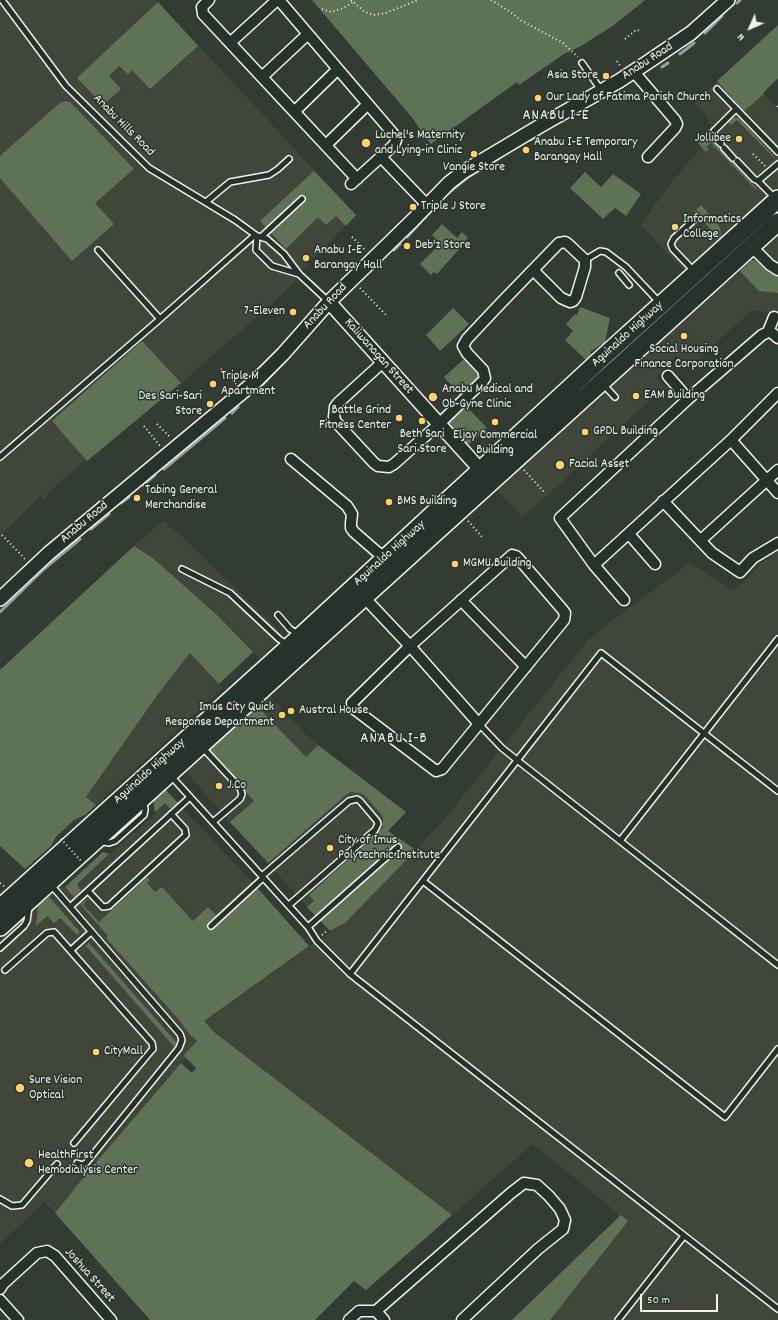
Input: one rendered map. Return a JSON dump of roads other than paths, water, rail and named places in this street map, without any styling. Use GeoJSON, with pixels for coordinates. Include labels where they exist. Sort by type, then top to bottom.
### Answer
{"type":"FeatureCollection","features":[{"type":"Feature","properties":{"kind":"highway","name":"Aguinaldo Highway"},"geometry":{"type":"LineString","coordinates":[[359,592],[386,557],[454,513],[480,470],[655,307],[696,273],[778,200]]}},
{"type":"Feature","properties":{"kind":"highway","name":"Aguinaldo Highway"},"geometry":{"type":"LineString","coordinates":[[0,927],[31,899],[44,878],[297,646],[359,592],[491,482],[778,222]]}},
{"type":"Feature","properties":{"kind":"highway","name":"Aguinaldo Highway"},"geometry":{"type":"LineString","coordinates":[[0,908],[96,840],[201,746],[297,646]]}},
{"type":"Feature","properties":{"kind":"street"},"geometry":{"type":"LineString","coordinates":[[204,3],[202,9],[204,14],[326,145],[354,182],[394,145],[396,137],[278,0],[231,42]]}},
{"type":"Feature","properties":{"kind":"street","name":"Anabu Road"},"geometry":{"type":"LineString","coordinates":[[0,599],[33,567],[247,389],[283,354],[329,302],[427,205],[442,188],[460,175],[540,126],[634,72],[686,37],[711,17],[728,0]]}},
{"type":"Feature","properties":{"kind":"street"},"geometry":{"type":"LineString","coordinates":[[263,76],[308,34]]}},
{"type":"Feature","properties":{"kind":"street"},"geometry":{"type":"LineString","coordinates":[[295,111],[338,69]]}},
{"type":"Feature","properties":{"kind":"street"},"geometry":{"type":"LineString","coordinates":[[634,72],[677,124],[648,157]]}},
{"type":"Feature","properties":{"kind":"street"},"geometry":{"type":"LineString","coordinates":[[326,145],[368,104]]}},
{"type":"Feature","properties":{"kind":"street"},"geometry":{"type":"LineString","coordinates":[[381,157],[427,205]]}},
{"type":"Feature","properties":{"kind":"street"},"geometry":{"type":"LineString","coordinates":[[383,362],[335,407],[334,417],[336,422],[374,463],[378,466],[389,467],[439,424],[481,384],[485,378],[483,370],[464,349],[464,342],[533,270],[556,246],[562,242],[568,244],[585,260],[585,267],[576,297],[570,302],[562,298],[533,270]]}},
{"type":"Feature","properties":{"kind":"street"},"geometry":{"type":"LineString","coordinates":[[752,246],[770,265],[778,270]]}},
{"type":"Feature","properties":{"kind":"street","name":"Kaliwanagan Street"},"geometry":{"type":"LineString","coordinates":[[329,302],[491,482]]}},
{"type":"Feature","properties":{"kind":"street"},"geometry":{"type":"LineString","coordinates":[[624,600],[594,565],[560,518],[688,399],[762,335],[768,332],[774,317]]}},
{"type":"Feature","properties":{"kind":"street"},"geometry":{"type":"LineString","coordinates":[[768,332],[772,333],[778,338]]}},
{"type":"Feature","properties":{"kind":"street"},"geometry":{"type":"LineString","coordinates":[[668,376],[688,399]]}},
{"type":"Feature","properties":{"kind":"street"},"geometry":{"type":"LineString","coordinates":[[594,565],[731,440],[778,393]]}},
{"type":"Feature","properties":{"kind":"street"},"geometry":{"type":"LineString","coordinates":[[731,440],[778,493]]}},
{"type":"Feature","properties":{"kind":"street"},"geometry":{"type":"LineString","coordinates":[[291,459],[347,506],[352,514],[351,524],[354,532],[376,552],[386,557]]}},
{"type":"Feature","properties":{"kind":"street"},"geometry":{"type":"LineString","coordinates":[[701,540],[778,470]]}},
{"type":"Feature","properties":{"kind":"street"},"geometry":{"type":"LineString","coordinates":[[663,501],[712,553],[740,572],[753,558],[778,543]]}},
{"type":"Feature","properties":{"kind":"street"},"geometry":{"type":"LineString","coordinates":[[629,534],[655,564]]}},
{"type":"Feature","properties":{"kind":"street"},"geometry":{"type":"LineString","coordinates":[[514,555],[562,609],[565,616],[562,623],[439,772],[434,771],[353,708],[352,705],[354,701],[410,646],[514,555]]}},
{"type":"Feature","properties":{"kind":"street"},"geometry":{"type":"LineString","coordinates":[[359,592],[410,646],[479,724]]}},
{"type":"Feature","properties":{"kind":"street"},"geometry":{"type":"LineString","coordinates":[[461,600],[526,667]]}},
{"type":"Feature","properties":{"kind":"street"},"geometry":{"type":"LineString","coordinates":[[349,1320],[359,1311],[376,1311],[524,1183],[537,1185],[550,1196],[560,1209],[565,1220],[563,1229],[538,1249],[462,1320]]}},
{"type":"Feature","properties":{"kind":"street","name":"Joshua Street"},"geometry":{"type":"LineString","coordinates":[[0,1289],[3,1284],[37,1253],[47,1251],[55,1256],[111,1320]]}},
{"type":"Feature","properties":{"kind":"street"},"geometry":{"type":"LineString","coordinates":[[0,1300],[18,1320]]}},
{"type":"Feature","properties":{"kind":"street"},"geometry":{"type":"LineString","coordinates":[[376,1311],[384,1320]]}},
{"type":"Feature","properties":{"kind":"lane","name":"Anabu Hills Road"},"geometry":{"type":"LineString","coordinates":[[2,0],[66,86],[149,168],[235,220],[257,236],[268,239],[284,254],[299,274],[329,302]]}},
{"type":"Feature","properties":{"kind":"lane"},"geometry":{"type":"LineString","coordinates":[[582,63],[601,91]]}},
{"type":"Feature","properties":{"kind":"lane"},"geometry":{"type":"LineString","coordinates":[[716,88],[778,152]]}},
{"type":"Feature","properties":{"kind":"lane"},"geometry":{"type":"LineString","coordinates":[[736,109],[714,131],[714,137],[754,179],[778,200]]}},
{"type":"Feature","properties":{"kind":"lane"},"geometry":{"type":"LineString","coordinates":[[206,202],[230,182],[269,175],[289,159]]}},
{"type":"Feature","properties":{"kind":"lane"},"geometry":{"type":"LineString","coordinates":[[758,181],[778,164]]}},
{"type":"Feature","properties":{"kind":"lane"},"geometry":{"type":"LineString","coordinates":[[0,457],[302,199]]}},
{"type":"Feature","properties":{"kind":"lane"},"geometry":{"type":"LineString","coordinates":[[695,219],[674,238],[672,244],[674,249],[696,273]]}},
{"type":"Feature","properties":{"kind":"lane","name":"Anabu Hills Road"},"geometry":{"type":"LineString","coordinates":[[257,236],[256,250],[272,266],[299,274]]}},
{"type":"Feature","properties":{"kind":"lane"},"geometry":{"type":"LineString","coordinates":[[98,250],[160,319]]}},
{"type":"Feature","properties":{"kind":"lane"},"geometry":{"type":"LineString","coordinates":[[585,260],[600,251],[606,252],[626,267],[655,307]]}},
{"type":"Feature","properties":{"kind":"lane"},"geometry":{"type":"LineString","coordinates":[[619,273],[629,285]]}},
{"type":"Feature","properties":{"kind":"lane"},"geometry":{"type":"LineString","coordinates":[[601,382],[615,397]]}},
{"type":"Feature","properties":{"kind":"lane"},"geometry":{"type":"LineString","coordinates":[[182,569],[230,593],[279,639],[297,646]]}},
{"type":"Feature","properties":{"kind":"lane"},"geometry":{"type":"LineString","coordinates":[[278,615],[290,629],[297,646]]}},
{"type":"Feature","properties":{"kind":"lane"},"geometry":{"type":"LineString","coordinates":[[620,841],[778,639]]}},
{"type":"Feature","properties":{"kind":"lane"},"geometry":{"type":"LineString","coordinates":[[350,974],[601,653],[778,791]]}},
{"type":"Feature","properties":{"kind":"lane"},"geometry":{"type":"LineString","coordinates":[[479,724],[502,748],[778,965]]}},
{"type":"Feature","properties":{"kind":"lane"},"geometry":{"type":"LineString","coordinates":[[201,746],[241,791],[240,799],[213,822]]}},
{"type":"Feature","properties":{"kind":"lane"},"geometry":{"type":"LineString","coordinates":[[169,774],[289,905],[308,927],[317,941],[350,974],[778,1309]]}},
{"type":"Feature","properties":{"kind":"lane"},"geometry":{"type":"LineString","coordinates":[[70,907],[190,797]]}},
{"type":"Feature","properties":{"kind":"lane"},"geometry":{"type":"LineString","coordinates":[[211,926],[263,877],[350,801],[360,801],[377,821],[378,824],[375,830],[289,905]]}},
{"type":"Feature","properties":{"kind":"lane"},"geometry":{"type":"LineString","coordinates":[[88,891],[103,907],[109,906],[186,835],[185,829],[171,814]]}},
{"type":"Feature","properties":{"kind":"lane"},"geometry":{"type":"LineString","coordinates":[[308,927],[398,847]]}},
{"type":"Feature","properties":{"kind":"lane"},"geometry":{"type":"LineString","coordinates":[[44,878],[180,1034],[182,1040],[179,1048],[86,1163],[82,1165],[76,1163]]}},
{"type":"Feature","properties":{"kind":"lane"},"geometry":{"type":"LineString","coordinates":[[423,881],[725,1117],[778,1049]]}},
{"type":"Feature","properties":{"kind":"lane"},"geometry":{"type":"LineString","coordinates":[[0,948],[26,924],[31,899]]}},
{"type":"Feature","properties":{"kind":"lane"},"geometry":{"type":"LineString","coordinates":[[5,970],[50,931],[54,932],[150,1040],[153,1046],[151,1051],[74,1143]]}},
{"type":"Feature","properties":{"kind":"lane"},"geometry":{"type":"LineString","coordinates":[[70,950],[91,932]]}},
{"type":"Feature","properties":{"kind":"lane"},"geometry":{"type":"LineString","coordinates":[[0,1198],[12,1206],[22,1205],[57,1164]]}},
{"type":"Feature","properties":{"kind":"lane"},"geometry":{"type":"LineString","coordinates":[[618,1320],[684,1236]]}},
{"type":"Feature","properties":{"kind":"waterway"},"geometry":{"type":"LineString","coordinates":[[737,3],[740,0]]}},
{"type":"Feature","properties":{"kind":"waterway"},"geometry":{"type":"LineString","coordinates":[[705,33],[722,16]]}},
{"type":"Feature","properties":{"kind":"waterway"},"geometry":{"type":"LineString","coordinates":[[680,54],[694,43]]}},
{"type":"Feature","properties":{"kind":"waterway"},"geometry":{"type":"LineString","coordinates":[[662,67],[668,63]]}},
{"type":"Feature","properties":{"kind":"waterway"},"geometry":{"type":"LineString","coordinates":[[556,124],[562,121]]}},
{"type":"Feature","properties":{"kind":"waterway"},"geometry":{"type":"LineString","coordinates":[[530,140],[539,135]]}},
{"type":"Feature","properties":{"kind":"waterway"},"geometry":{"type":"LineString","coordinates":[[447,194],[468,177],[498,159]]}},
{"type":"Feature","properties":{"kind":"waterway"},"geometry":{"type":"LineString","coordinates":[[407,237],[440,201]]}},
{"type":"Feature","properties":{"kind":"waterway"},"geometry":{"type":"LineString","coordinates":[[394,250],[400,244]]}},
{"type":"Feature","properties":{"kind":"waterway"},"geometry":{"type":"LineString","coordinates":[[263,384],[282,364]]}},
{"type":"Feature","properties":{"kind":"waterway"},"geometry":{"type":"LineString","coordinates":[[232,413],[238,407]]}},
{"type":"Feature","properties":{"kind":"waterway"},"geometry":{"type":"LineString","coordinates":[[164,469],[225,418]]}},
{"type":"Feature","properties":{"kind":"waterway"},"geometry":{"type":"LineString","coordinates":[[143,485],[155,475]]}},
{"type":"Feature","properties":{"kind":"waterway"},"geometry":{"type":"LineString","coordinates":[[121,503],[129,497]]}},
{"type":"Feature","properties":{"kind":"waterway"},"geometry":{"type":"LineString","coordinates":[[91,529],[109,514]]}},
{"type":"Feature","properties":{"kind":"waterway"},"geometry":{"type":"LineString","coordinates":[[0,612],[44,569],[80,539]]}},
{"type":"Feature","properties":{"kind":"place","name":"Asia Store"},"geometry":{"type":"Point","coordinates":[606,76]}},
{"type":"Feature","properties":{"kind":"place","name":"Our Lady of Fatima Parish Church"},"geometry":{"type":"Point","coordinates":[538,98]}},
{"type":"Feature","properties":{"kind":"place","name":"Jollibee"},"geometry":{"type":"Point","coordinates":[739,139]}},
{"type":"Feature","properties":{"kind":"place","name":"Luchel's Maternity and Lying-in Clinic"},"geometry":{"type":"Point","coordinates":[366,143]}},
{"type":"Feature","properties":{"kind":"place","name":"Anabu I-E Temporary Barangay Hall"},"geometry":{"type":"Point","coordinates":[526,150]}},
{"type":"Feature","properties":{"kind":"place","name":"Vangie Store"},"geometry":{"type":"Point","coordinates":[474,154]}},
{"type":"Feature","properties":{"kind":"place","name":"Triple J Store"},"geometry":{"type":"Point","coordinates":[413,207]}},
{"type":"Feature","properties":{"kind":"place","name":"Informatics College"},"geometry":{"type":"Point","coordinates":[675,227]}},
{"type":"Feature","properties":{"kind":"place","name":"Deb'z Store"},"geometry":{"type":"Point","coordinates":[407,246]}},
{"type":"Feature","properties":{"kind":"place","name":"Anabu I-E Barangay Hall"},"geometry":{"type":"Point","coordinates":[306,258]}},
{"type":"Feature","properties":{"kind":"place","name":"7-Eleven"},"geometry":{"type":"Point","coordinates":[293,312]}},
{"type":"Feature","properties":{"kind":"place","name":"Social Housing Finance Corporation"},"geometry":{"type":"Point","coordinates":[684,336]}},
{"type":"Feature","properties":{"kind":"place","name":"Triple M Apartment"},"geometry":{"type":"Point","coordinates":[213,384]}},
{"type":"Feature","properties":{"kind":"place","name":"EAM Building"},"geometry":{"type":"Point","coordinates":[636,396]}},
{"type":"Feature","properties":{"kind":"place","name":"Anabu Medical and Ob-Gyne Clinic"},"geometry":{"type":"Point","coordinates":[433,397]}},
{"type":"Feature","properties":{"kind":"place","name":"Des Sari-Sari Store"},"geometry":{"type":"Point","coordinates":[210,404]}},
{"type":"Feature","properties":{"kind":"place","name":"Battle Grind Fitness Center"},"geometry":{"type":"Point","coordinates":[399,418]}},
{"type":"Feature","properties":{"kind":"place","name":"Beth Sari Sari Store"},"geometry":{"type":"Point","coordinates":[422,421]}},
{"type":"Feature","properties":{"kind":"place","name":"Eljay Commercial Building"},"geometry":{"type":"Point","coordinates":[495,422]}},
{"type":"Feature","properties":{"kind":"place","name":"GPDL Building"},"geometry":{"type":"Point","coordinates":[585,432]}},
{"type":"Feature","properties":{"kind":"place","name":"Facial Asset"},"geometry":{"type":"Point","coordinates":[560,465]}},
{"type":"Feature","properties":{"kind":"place","name":"Tabing General Merchandise"},"geometry":{"type":"Point","coordinates":[137,498]}},
{"type":"Feature","properties":{"kind":"place","name":"BMS Building"},"geometry":{"type":"Point","coordinates":[389,502]}},
{"type":"Feature","properties":{"kind":"place","name":"MGMU Building"},"geometry":{"type":"Point","coordinates":[455,564]}},
{"type":"Feature","properties":{"kind":"place","name":"Austral House"},"geometry":{"type":"Point","coordinates":[291,711]}},
{"type":"Feature","properties":{"kind":"place","name":"Imus City Quick Response Department"},"geometry":{"type":"Point","coordinates":[282,715]}},
{"type":"Feature","properties":{"kind":"place","name":"J.Co"},"geometry":{"type":"Point","coordinates":[219,786]}},
{"type":"Feature","properties":{"kind":"place","name":"City of Imus Polytechnic Institute"},"geometry":{"type":"Point","coordinates":[330,848]}},
{"type":"Feature","properties":{"kind":"place","name":"CityMall"},"geometry":{"type":"Point","coordinates":[96,1052]}},
{"type":"Feature","properties":{"kind":"place","name":"Sure Vision Optical"},"geometry":{"type":"Point","coordinates":[20,1088]}},
{"type":"Feature","properties":{"kind":"place","name":"HealthFirst Hemodialysis Center"},"geometry":{"type":"Point","coordinates":[29,1163]}},
{"type":"Feature","properties":{"kind":"district","name":"ANABU I-E"},"geometry":{"type":"Point","coordinates":[556,117]}},
{"type":"Feature","properties":{"kind":"district","name":"ANABU I-B"},"geometry":{"type":"Point","coordinates":[394,740]}}]}
